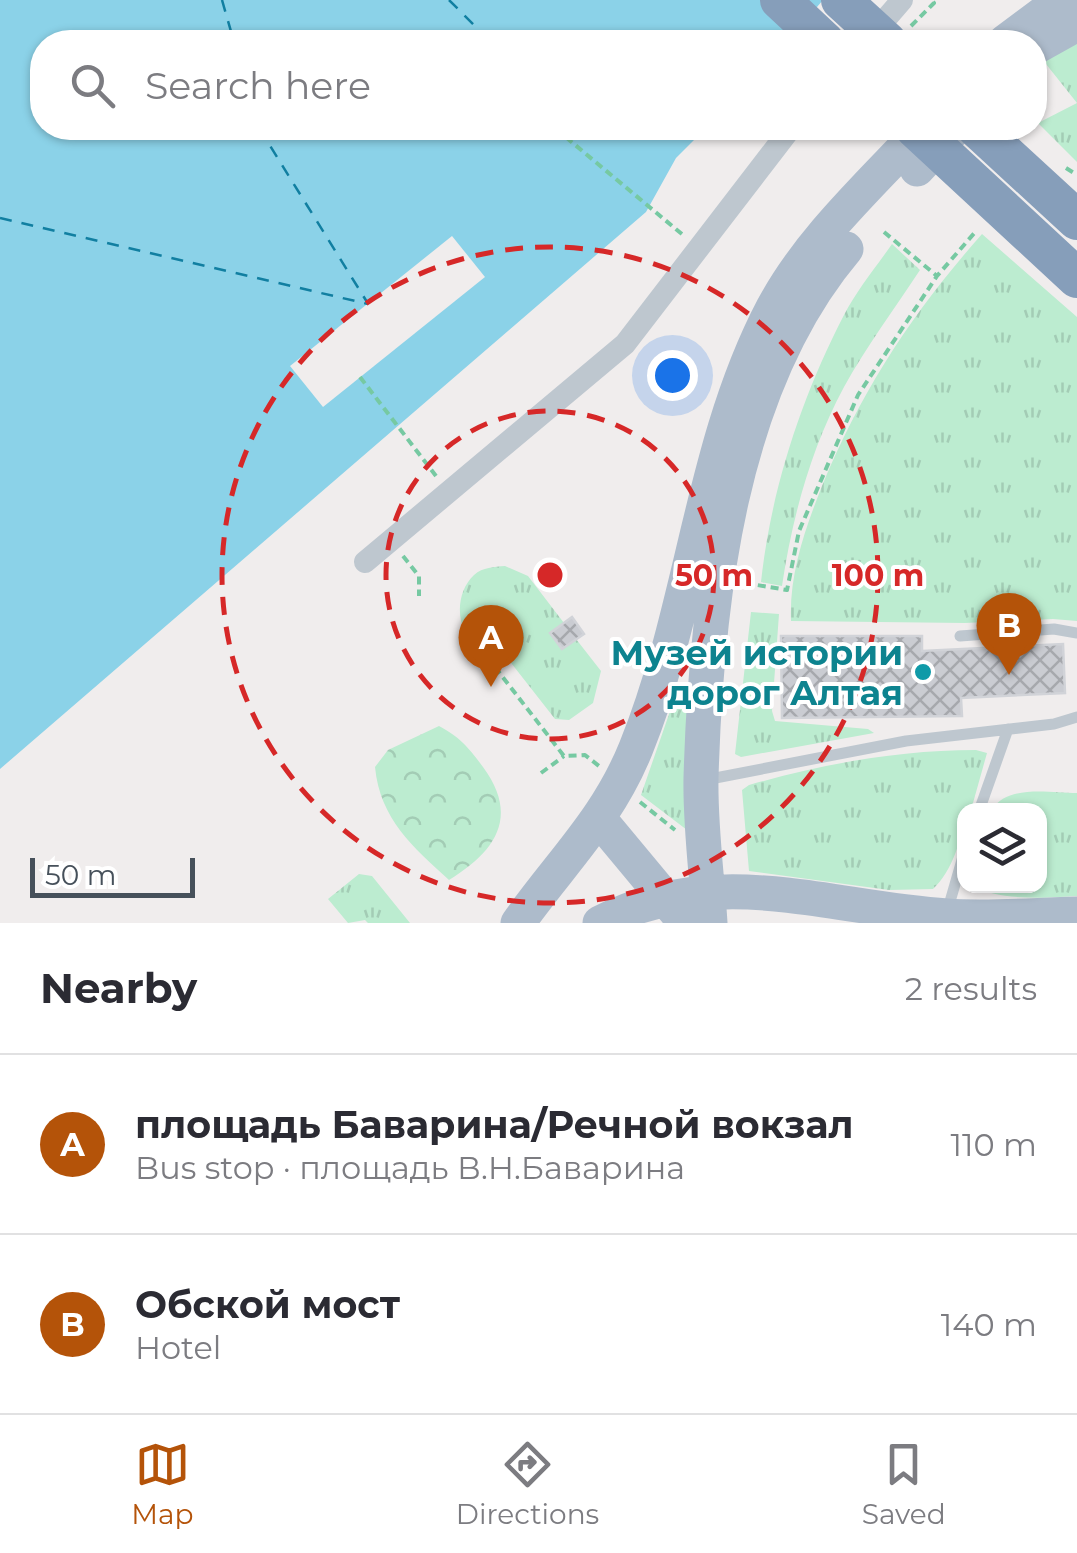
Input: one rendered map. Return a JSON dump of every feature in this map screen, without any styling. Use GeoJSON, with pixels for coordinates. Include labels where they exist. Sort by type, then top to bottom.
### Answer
{"type":"FeatureCollection","features":[{"type":"Feature","properties":{"kind":"highway"},"geometry":{"type":"LineString","coordinates":[[780,0],[812,30]]}},
{"type":"Feature","properties":{"kind":"highway"},"geometry":{"type":"LineString","coordinates":[[841,0],[888,30]]}},
{"type":"Feature","properties":{"kind":"highway"},"geometry":{"type":"LineString","coordinates":[[929,140],[1077,278]]}},
{"type":"Feature","properties":{"kind":"highway"},"geometry":{"type":"LineString","coordinates":[[983,140],[1077,220]]}},
{"type":"Feature","properties":{"kind":"main road"},"geometry":{"type":"LineString","coordinates":[[1021,30],[1052,6],[1069,0]]}},
{"type":"Feature","properties":{"kind":"main road"},"geometry":{"type":"LineString","coordinates":[[1047,41],[1077,24]]}},
{"type":"Feature","properties":{"kind":"main road"},"geometry":{"type":"LineString","coordinates":[[518,923],[600,820],[649,714],[730,408],[775,304],[805,261],[912,140]]}},
{"type":"Feature","properties":{"kind":"main road"},"geometry":{"type":"LineString","coordinates":[[709,907],[701,780],[706,697],[725,534],[744,453],[767,382],[789,331],[824,275],[966,140]]}},
{"type":"Feature","properties":{"kind":"main road"},"geometry":{"type":"LineString","coordinates":[[600,820],[676,911]]}},
{"type":"Feature","properties":{"kind":"main road"},"geometry":{"type":"LineString","coordinates":[[600,923],[709,907],[749,890],[946,916]]}},
{"type":"Feature","properties":{"kind":"main road"},"geometry":{"type":"LineString","coordinates":[[890,923],[946,916],[1077,914]]}},
{"type":"Feature","properties":{"kind":"street"},"geometry":{"type":"LineString","coordinates":[[876,30],[902,0]]}},
{"type":"Feature","properties":{"kind":"street"},"geometry":{"type":"LineString","coordinates":[[366,562],[625,344],[782,140]]}},
{"type":"Feature","properties":{"kind":"lane"},"geometry":{"type":"LineString","coordinates":[[960,636],[1054,628],[1077,633]]}},
{"type":"Feature","properties":{"kind":"lane"},"geometry":{"type":"LineString","coordinates":[[701,780],[832,753],[1054,724],[1077,717]]}},
{"type":"Feature","properties":{"kind":"lane"},"geometry":{"type":"LineString","coordinates":[[982,803],[1008,729]]}},
{"type":"Feature","properties":{"kind":"lane"},"geometry":{"type":"LineString","coordinates":[[946,916],[957,878]]}},
{"type":"Feature","properties":{"kind":"path"},"geometry":{"type":"LineString","coordinates":[[903,30],[932,2]]}},
{"type":"Feature","properties":{"kind":"path"},"geometry":{"type":"LineString","coordinates":[[569,140],[674,228]]}},
{"type":"Feature","properties":{"kind":"path"},"geometry":{"type":"LineString","coordinates":[[745,583],[787,590],[799,531],[858,395],[936,276],[983,224]]}},
{"type":"Feature","properties":{"kind":"path"},"geometry":{"type":"LineString","coordinates":[[884,232],[936,276]]}},
{"type":"Feature","properties":{"kind":"path"},"geometry":{"type":"LineString","coordinates":[[360,377],[428,465]]}},
{"type":"Feature","properties":{"kind":"path"},"geometry":{"type":"LineString","coordinates":[[401,554],[419,576],[419,596]]}},
{"type":"Feature","properties":{"kind":"path"},"geometry":{"type":"LineString","coordinates":[[487,657],[564,756]]}},
{"type":"Feature","properties":{"kind":"path"},"geometry":{"type":"LineString","coordinates":[[541,774],[564,756],[585,755],[676,831]]}},
{"type":"Feature","properties":{"kind":"green space"},"geometry":{"type":"Polygon","coordinates":[[[1077,42],[1077,103],[1047,65],[1047,57],[1077,42]]]}},
{"type":"Feature","properties":{"kind":"green space"},"geometry":{"type":"Polygon","coordinates":[[[1077,103],[1077,162],[1047,132],[1047,118],[1077,103]]]}},
{"type":"Feature","properties":{"kind":"green space"},"geometry":{"type":"Polygon","coordinates":[[[982,234],[1077,317],[1077,621],[791,621],[795,569],[804,535],[854,417],[912,322],[982,234]]]}},
{"type":"Feature","properties":{"kind":"green space"},"geometry":{"type":"Polygon","coordinates":[[[892,244],[920,270],[832,410],[804,484],[782,586],[761,582],[780,479],[801,412],[844,315],[892,244]]]}},
{"type":"Feature","properties":{"kind":"green space"},"geometry":{"type":"Polygon","coordinates":[[[505,566],[528,576],[564,623],[550,633],[561,649],[576,639],[601,671],[593,703],[569,720],[555,719],[494,641],[479,649],[466,634],[460,603],[467,583],[481,570],[505,566]]]}},
{"type":"Feature","properties":{"kind":"green space"},"geometry":{"type":"Polygon","coordinates":[[[751,612],[779,614],[772,711],[775,721],[868,729],[874,733],[741,757],[735,754],[751,612]]]}},
{"type":"Feature","properties":{"kind":"green space"},"geometry":{"type":"Polygon","coordinates":[[[676,694],[689,697],[687,830],[641,795],[676,694]]]}},
{"type":"Feature","properties":{"kind":"green space"},"geometry":{"type":"Polygon","coordinates":[[[439,726],[458,739],[483,767],[494,785],[501,817],[490,845],[449,880],[400,831],[384,802],[375,767],[388,750],[439,726]]]}},
{"type":"Feature","properties":{"kind":"green space"},"geometry":{"type":"Polygon","coordinates":[[[918,753],[987,753],[973,803],[957,803],[957,847],[933,889],[889,890],[749,871],[742,790],[749,785],[861,760],[918,753]]]}},
{"type":"Feature","properties":{"kind":"green space"},"geometry":{"type":"Polygon","coordinates":[[[1030,792],[1077,793],[1077,896],[1039,898],[992,893],[1047,893],[1047,803],[998,803],[1008,796],[1030,792]]]}},
{"type":"Feature","properties":{"kind":"green space"},"geometry":{"type":"Polygon","coordinates":[[[359,874],[372,876],[410,923],[348,923],[328,899],[359,874]]]}},
{"type":"Feature","properties":{"kind":"water"},"geometry":{"type":"Polygon","coordinates":[[[0,0],[823,0],[797,30],[30,30],[30,140],[694,140],[676,158],[646,212],[0,769],[0,0]]]}},
{"type":"Feature","properties":{"kind":"pier"},"geometry":{"type":"Polygon","coordinates":[[[452,236],[485,277],[323,407],[290,366],[452,236]]]}},
{"type":"Feature","properties":{"kind":"building"},"geometry":{"type":"Polygon","coordinates":[[[572,617],[584,634],[562,649],[550,633],[572,617]]]}},
{"type":"Feature","properties":{"kind":"building","name":"Музей истории дорог Алтая"},"geometry":{"type":"Polygon","coordinates":[[[781,636],[922,636],[922,651],[1063,644],[1065,693],[961,698],[962,716],[782,718],[781,636]]]}},
{"type":"Feature","properties":{"kind":"ferry route"},"geometry":{"type":"LineString","coordinates":[[222,0],[231,30]]}},
{"type":"Feature","properties":{"kind":"ferry route"},"geometry":{"type":"LineString","coordinates":[[449,0],[479,30]]}},
{"type":"Feature","properties":{"kind":"ferry route"},"geometry":{"type":"LineString","coordinates":[[266,140],[367,302]]}},
{"type":"Feature","properties":{"kind":"ferry route"},"geometry":{"type":"LineString","coordinates":[[0,218],[368,304]]}},
{"type":"Feature","properties":{"kind":"place","name":"Музей истории дорог Алтая"},"geometry":{"type":"Point","coordinates":[923,672]}},
{"type":"Feature","properties":{"kind":"place","name":"Обской мост"},"geometry":{"type":"Point","coordinates":[1009,675]}},
{"type":"Feature","properties":{"kind":"place","name":"площадь Баварина/Речной вокзал"},"geometry":{"type":"Point","coordinates":[491,687]}}]}
